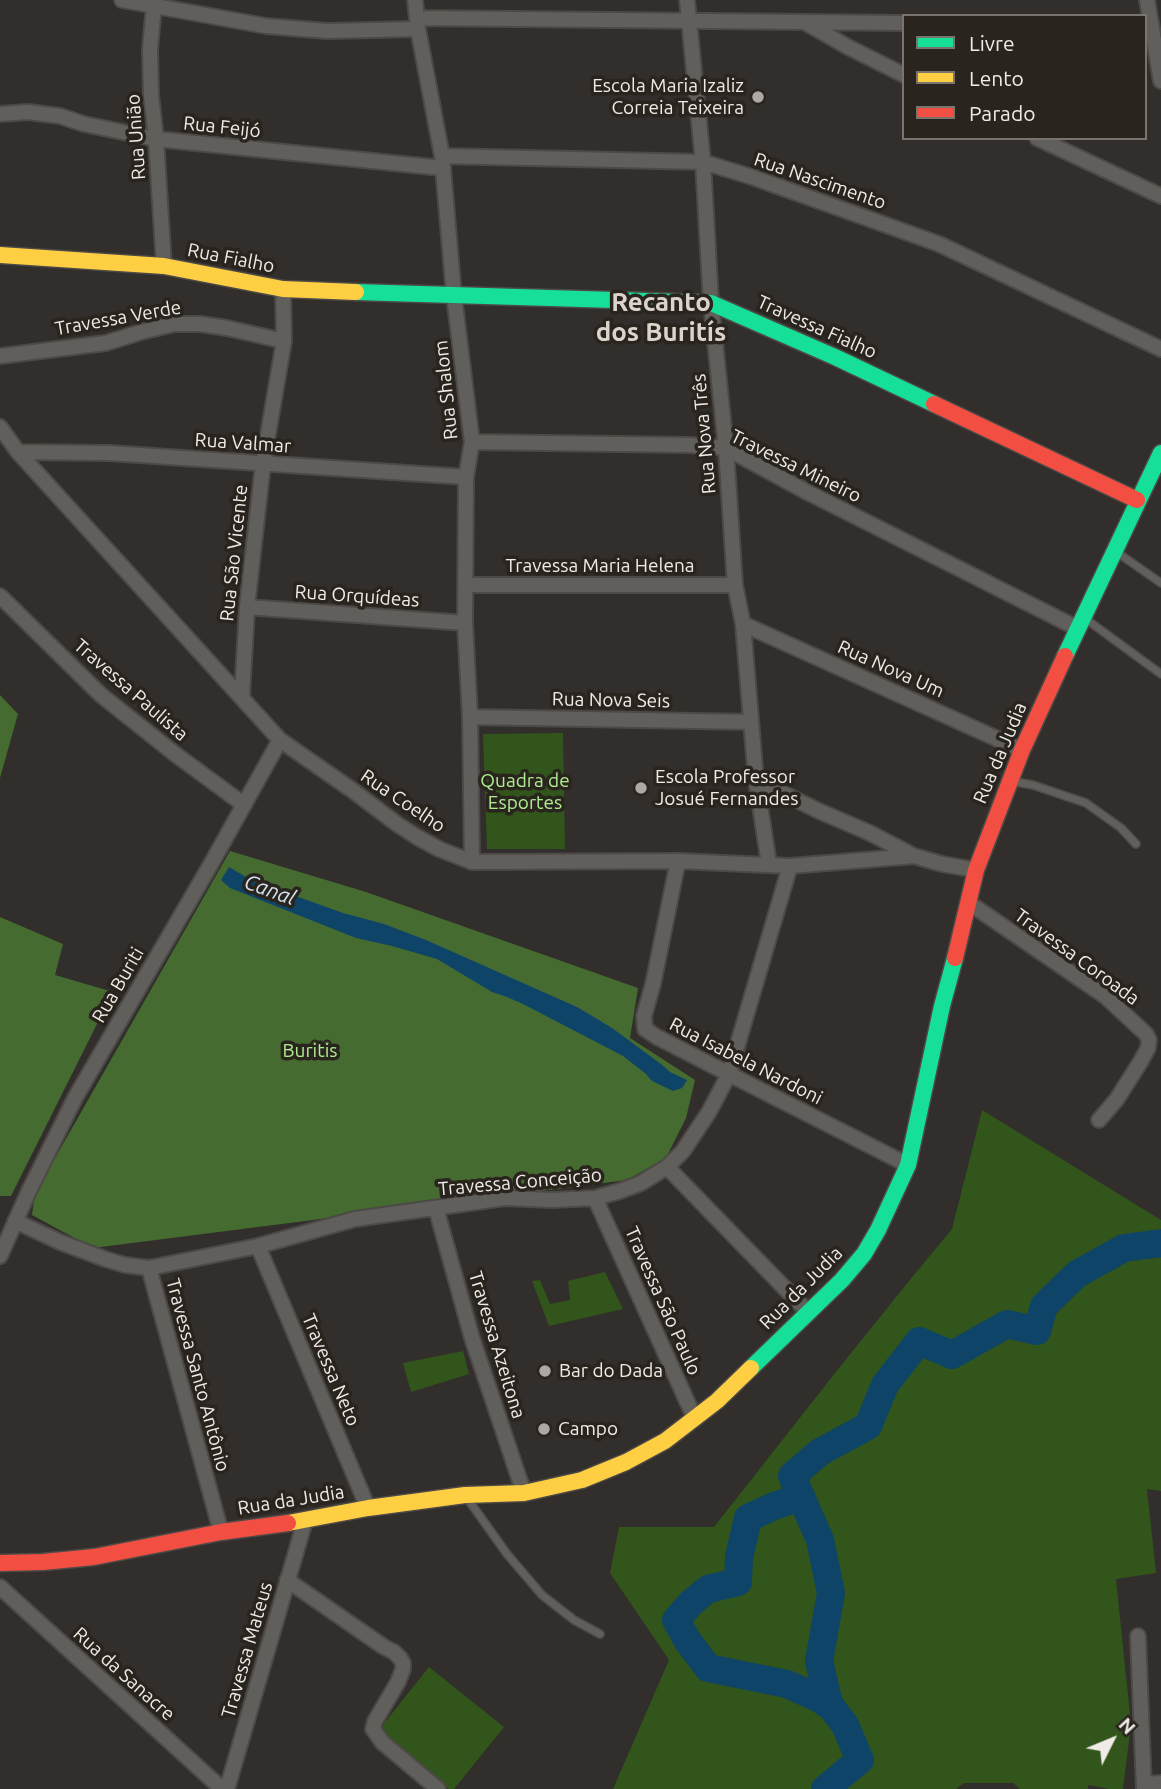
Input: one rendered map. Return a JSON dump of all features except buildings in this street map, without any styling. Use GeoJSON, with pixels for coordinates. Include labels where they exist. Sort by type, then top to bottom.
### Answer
{"type":"FeatureCollection","features":[{"type":"Feature","properties":{"kind":"street","name":"Rua Shalom"},"geometry":{"type":"LineString","coordinates":[[415,0],[442,162],[454,296],[472,442],[466,477],[465,585],[472,862]]}},
{"type":"Feature","properties":{"kind":"street","name":"Rua Nova Três"},"geometry":{"type":"LineString","coordinates":[[687,0],[702,162],[711,303],[726,448],[735,585],[743,624],[756,780],[769,864]]}},
{"type":"Feature","properties":{"kind":"street"},"geometry":{"type":"LineString","coordinates":[[1147,0],[1148,21],[1161,81]]}},
{"type":"Feature","properties":{"kind":"street"},"geometry":{"type":"LineString","coordinates":[[130,1],[266,26],[327,30],[417,24],[690,21],[902,23]]}},
{"type":"Feature","properties":{"kind":"street","name":"Rua União"},"geometry":{"type":"LineString","coordinates":[[154,5],[150,49],[151,95],[164,266]]}},
{"type":"Feature","properties":{"kind":"street"},"geometry":{"type":"LineString","coordinates":[[805,23],[902,74]]}},
{"type":"Feature","properties":{"kind":"street","name":"Rua Feijó"},"geometry":{"type":"LineString","coordinates":[[0,114],[28,112],[60,116],[84,124],[156,139],[442,162]]}},
{"type":"Feature","properties":{"kind":"street"},"geometry":{"type":"LineString","coordinates":[[1041,140],[1161,196]]}},
{"type":"Feature","properties":{"kind":"street","name":"Rua Nascimento"},"geometry":{"type":"LineString","coordinates":[[442,162],[702,162],[752,177],[939,244],[1161,349]]}},
{"type":"Feature","properties":{"kind":"street","name":"Rua Fialho"},"geometry":{"type":"LineString","coordinates":[[0,255],[164,266],[283,289],[454,296]]}},
{"type":"Feature","properties":{"kind":"street","name":"Rua São Vicente"},"geometry":{"type":"LineString","coordinates":[[242,696],[247,607],[262,464],[284,341],[283,289]]}},
{"type":"Feature","properties":{"kind":"street","name":"Travessa Fialho"},"geometry":{"type":"LineString","coordinates":[[454,296],[711,303],[835,357],[1138,500]]}},
{"type":"Feature","properties":{"kind":"street","name":"Travessa Verde"},"geometry":{"type":"LineString","coordinates":[[0,356],[106,343],[174,324],[227,328],[284,341]]}},
{"type":"Feature","properties":{"kind":"street","name":"Rua Coelho"},"geometry":{"type":"LineString","coordinates":[[0,427],[18,452],[281,740],[417,837],[439,849],[472,862],[678,861],[790,866],[914,856],[976,870]]}},
{"type":"Feature","properties":{"kind":"street","name":"Travessa Mineiro"},"geometry":{"type":"LineString","coordinates":[[472,442],[690,445],[726,448],[807,492],[1080,622]]}},
{"type":"Feature","properties":{"kind":"street","name":"Rua Valmar"},"geometry":{"type":"LineString","coordinates":[[18,452],[109,453],[466,477]]}},
{"type":"Feature","properties":{"kind":"street","name":"Rua da Judia"},"geometry":{"type":"LineString","coordinates":[[0,1563],[94,1557],[221,1532],[305,1521],[368,1508],[465,1495],[524,1493],[582,1479],[626,1462],[665,1441],[717,1401],[842,1280],[864,1254],[878,1230],[908,1164],[942,1006],[976,870],[1022,750],[1080,622],[1160,458]]}},
{"type":"Feature","properties":{"kind":"street","name":"Travessa Maria Helena"},"geometry":{"type":"LineString","coordinates":[[465,585],[735,585]]}},
{"type":"Feature","properties":{"kind":"street","name":"Travessa Paulista"},"geometry":{"type":"LineString","coordinates":[[0,596],[101,695],[243,804]]}},
{"type":"Feature","properties":{"kind":"street","name":"Rua Orquídeas"},"geometry":{"type":"LineString","coordinates":[[247,607],[465,623]]}},
{"type":"Feature","properties":{"kind":"street","name":"Rua Nova Um"},"geometry":{"type":"LineString","coordinates":[[743,624],[1022,750]]}},
{"type":"Feature","properties":{"kind":"street","name":"Rua Nova Seis"},"geometry":{"type":"LineString","coordinates":[[470,717],[751,722]]}},
{"type":"Feature","properties":{"kind":"street","name":"Rua Buriti"},"geometry":{"type":"LineString","coordinates":[[0,1256],[75,1098],[281,740]]}},
{"type":"Feature","properties":{"kind":"street"},"geometry":{"type":"LineString","coordinates":[[756,780],[914,856]]}},
{"type":"Feature","properties":{"kind":"street","name":"Rua Isabela Nardoni"},"geometry":{"type":"LineString","coordinates":[[678,861],[644,1016],[645,1029],[908,1164]]}},
{"type":"Feature","properties":{"kind":"street","name":"Travessa Conceição"},"geometry":{"type":"LineString","coordinates":[[15,1221],[104,1259],[149,1268],[258,1246],[355,1219],[505,1198],[595,1198],[641,1183],[667,1167],[683,1151],[709,1112],[729,1074],[790,866]]}},
{"type":"Feature","properties":{"kind":"street","name":"Travessa Coroada"},"geometry":{"type":"LineString","coordinates":[[969,903],[1105,996],[1146,1034],[1149,1040],[1141,1061],[1099,1120]]}},
{"type":"Feature","properties":{"kind":"street"},"geometry":{"type":"LineString","coordinates":[[667,1167],[808,1312]]}},
{"type":"Feature","properties":{"kind":"street","name":"Travessa São Paulo"},"geometry":{"type":"LineString","coordinates":[[595,1198],[695,1419]]}},
{"type":"Feature","properties":{"kind":"street","name":"Travessa Azeitona"},"geometry":{"type":"LineString","coordinates":[[436,1208],[472,1338],[524,1493]]}},
{"type":"Feature","properties":{"kind":"street","name":"Travessa Neto"},"geometry":{"type":"LineString","coordinates":[[258,1246],[368,1508]]}},
{"type":"Feature","properties":{"kind":"street","name":"Travessa Santo Antônio"},"geometry":{"type":"LineString","coordinates":[[149,1268],[221,1532]]}},
{"type":"Feature","properties":{"kind":"street","name":"Travessa Mateus"},"geometry":{"type":"LineString","coordinates":[[225,1789],[305,1521]]}},
{"type":"Feature","properties":{"kind":"street"},"geometry":{"type":"LineString","coordinates":[[287,1580],[400,1658],[403,1669],[373,1729],[382,1742],[438,1789]]}},
{"type":"Feature","properties":{"kind":"street","name":"Rua da Sanacre"},"geometry":{"type":"LineString","coordinates":[[0,1587],[225,1789]]}},
{"type":"Feature","properties":{"kind":"street"},"geometry":{"type":"LineString","coordinates":[[1138,1636],[1144,1786],[1161,1783]]}},
{"type":"Feature","properties":{"kind":"lane"},"geometry":{"type":"LineString","coordinates":[[1115,551],[1161,583]]}},
{"type":"Feature","properties":{"kind":"lane"},"geometry":{"type":"LineString","coordinates":[[1080,622],[1161,674]]}},
{"type":"Feature","properties":{"kind":"lane"},"geometry":{"type":"LineString","coordinates":[[1010,781],[1033,785],[1086,803],[1121,828],[1136,844]]}},
{"type":"Feature","properties":{"kind":"lane"},"geometry":{"type":"LineString","coordinates":[[465,1495],[507,1554],[542,1595],[574,1620],[600,1634]]}},
{"type":"Feature","properties":{"kind":"green space"},"geometry":{"type":"Polygon","coordinates":[[[0,695],[18,714],[0,778],[0,695]]]}},
{"type":"Feature","properties":{"kind":"green space","name":"Quadra de Esportes"},"geometry":{"type":"Polygon","coordinates":[[[563,733],[565,849],[487,849],[483,734],[563,733]]]}},
{"type":"Feature","properties":{"kind":"green space","name":"Buritis"},"geometry":{"type":"Polygon","coordinates":[[[230,851],[366,892],[638,988],[630,1038],[695,1080],[686,1118],[666,1158],[627,1180],[93,1248],[32,1215],[35,1193],[230,851]]]}},
{"type":"Feature","properties":{"kind":"green space"},"geometry":{"type":"Polygon","coordinates":[[[0,917],[63,944],[55,975],[113,992],[11,1196],[0,1196],[0,917]]]}},
{"type":"Feature","properties":{"kind":"green space"},"geometry":{"type":"Polygon","coordinates":[[[982,1110],[1161,1220],[1161,1491],[1147,1489],[1156,1573],[1116,1579],[1131,1724],[1123,1789],[1088,1785],[1088,1789],[1020,1789],[1013,1783],[964,1783],[956,1789],[613,1789],[669,1660],[610,1573],[619,1527],[714,1527],[952,1229],[982,1110]]]}},
{"type":"Feature","properties":{"kind":"green space"},"geometry":{"type":"Polygon","coordinates":[[[605,1272],[623,1309],[549,1326],[532,1281],[540,1280],[550,1304],[570,1300],[568,1281],[605,1272]]]}},
{"type":"Feature","properties":{"kind":"green space"},"geometry":{"type":"Polygon","coordinates":[[[463,1351],[469,1374],[411,1392],[403,1363],[463,1351]]]}},
{"type":"Feature","properties":{"kind":"green space"},"geometry":{"type":"Polygon","coordinates":[[[429,1667],[504,1727],[454,1789],[449,1789],[378,1731],[429,1667]]]}},
{"type":"Feature","properties":{"kind":"water","name":"Canal"},"geometry":{"type":"Polygon","coordinates":[[[229,867],[251,880],[426,940],[577,1007],[612,1028],[670,1072],[687,1080],[682,1088],[673,1091],[652,1081],[623,1056],[523,1004],[492,992],[437,959],[356,938],[230,888],[221,880],[229,867]]]}},
{"type":"Feature","properties":{"kind":"waterway"},"geometry":{"type":"LineString","coordinates":[[825,1789],[860,1760],[845,1725],[829,1704],[819,1661],[831,1593],[820,1540],[792,1476],[820,1452],[868,1426],[885,1385],[919,1341],[952,1355],[1007,1324],[1037,1331],[1044,1306],[1077,1274],[1124,1248],[1161,1243]]}},
{"type":"Feature","properties":{"kind":"waterway"},"geometry":{"type":"LineString","coordinates":[[801,1497],[748,1518],[739,1557],[738,1582],[708,1589],[676,1620],[708,1668],[787,1684],[831,1707]]}},
{"type":"Feature","properties":{"kind":"traffic: fast"},"geometry":{"type":"LineString","coordinates":[[356,292],[711,303],[934,404]]}},
{"type":"Feature","properties":{"kind":"traffic: fast"},"geometry":{"type":"LineString","coordinates":[[1065,656],[1161,453]]}},
{"type":"Feature","properties":{"kind":"traffic: fast"},"geometry":{"type":"LineString","coordinates":[[751,1368],[842,1280],[864,1254],[878,1230],[908,1165],[955,958]]}},
{"type":"Feature","properties":{"kind":"traffic: slow"},"geometry":{"type":"LineString","coordinates":[[0,255],[164,266],[283,289],[356,292]]}},
{"type":"Feature","properties":{"kind":"traffic: slow"},"geometry":{"type":"LineString","coordinates":[[288,1523],[368,1508],[465,1495],[524,1493],[582,1480],[626,1462],[665,1441],[717,1401],[751,1368]]}},
{"type":"Feature","properties":{"kind":"traffic: jam"},"geometry":{"type":"LineString","coordinates":[[934,404],[1137,500]]}},
{"type":"Feature","properties":{"kind":"traffic: jam"},"geometry":{"type":"LineString","coordinates":[[955,958],[976,870],[1022,750],[1065,656]]}},
{"type":"Feature","properties":{"kind":"traffic: jam"},"geometry":{"type":"LineString","coordinates":[[0,1563],[94,1557],[221,1532],[288,1523]]}},
{"type":"Feature","properties":{"kind":"place","name":"Escola Maria Izaliz Correia Teixeira"},"geometry":{"type":"Point","coordinates":[758,97]}},
{"type":"Feature","properties":{"kind":"place","name":"Escola Professor Josué Fernandes"},"geometry":{"type":"Point","coordinates":[641,788]}},
{"type":"Feature","properties":{"kind":"place","name":"Bar do Dada"},"geometry":{"type":"Point","coordinates":[545,1371]}},
{"type":"Feature","properties":{"kind":"place","name":"Campo"},"geometry":{"type":"Point","coordinates":[544,1429]}},
{"type":"Feature","properties":{"kind":"district","name":"Recanto dos Buritís"},"geometry":{"type":"Point","coordinates":[661,317]}}]}
